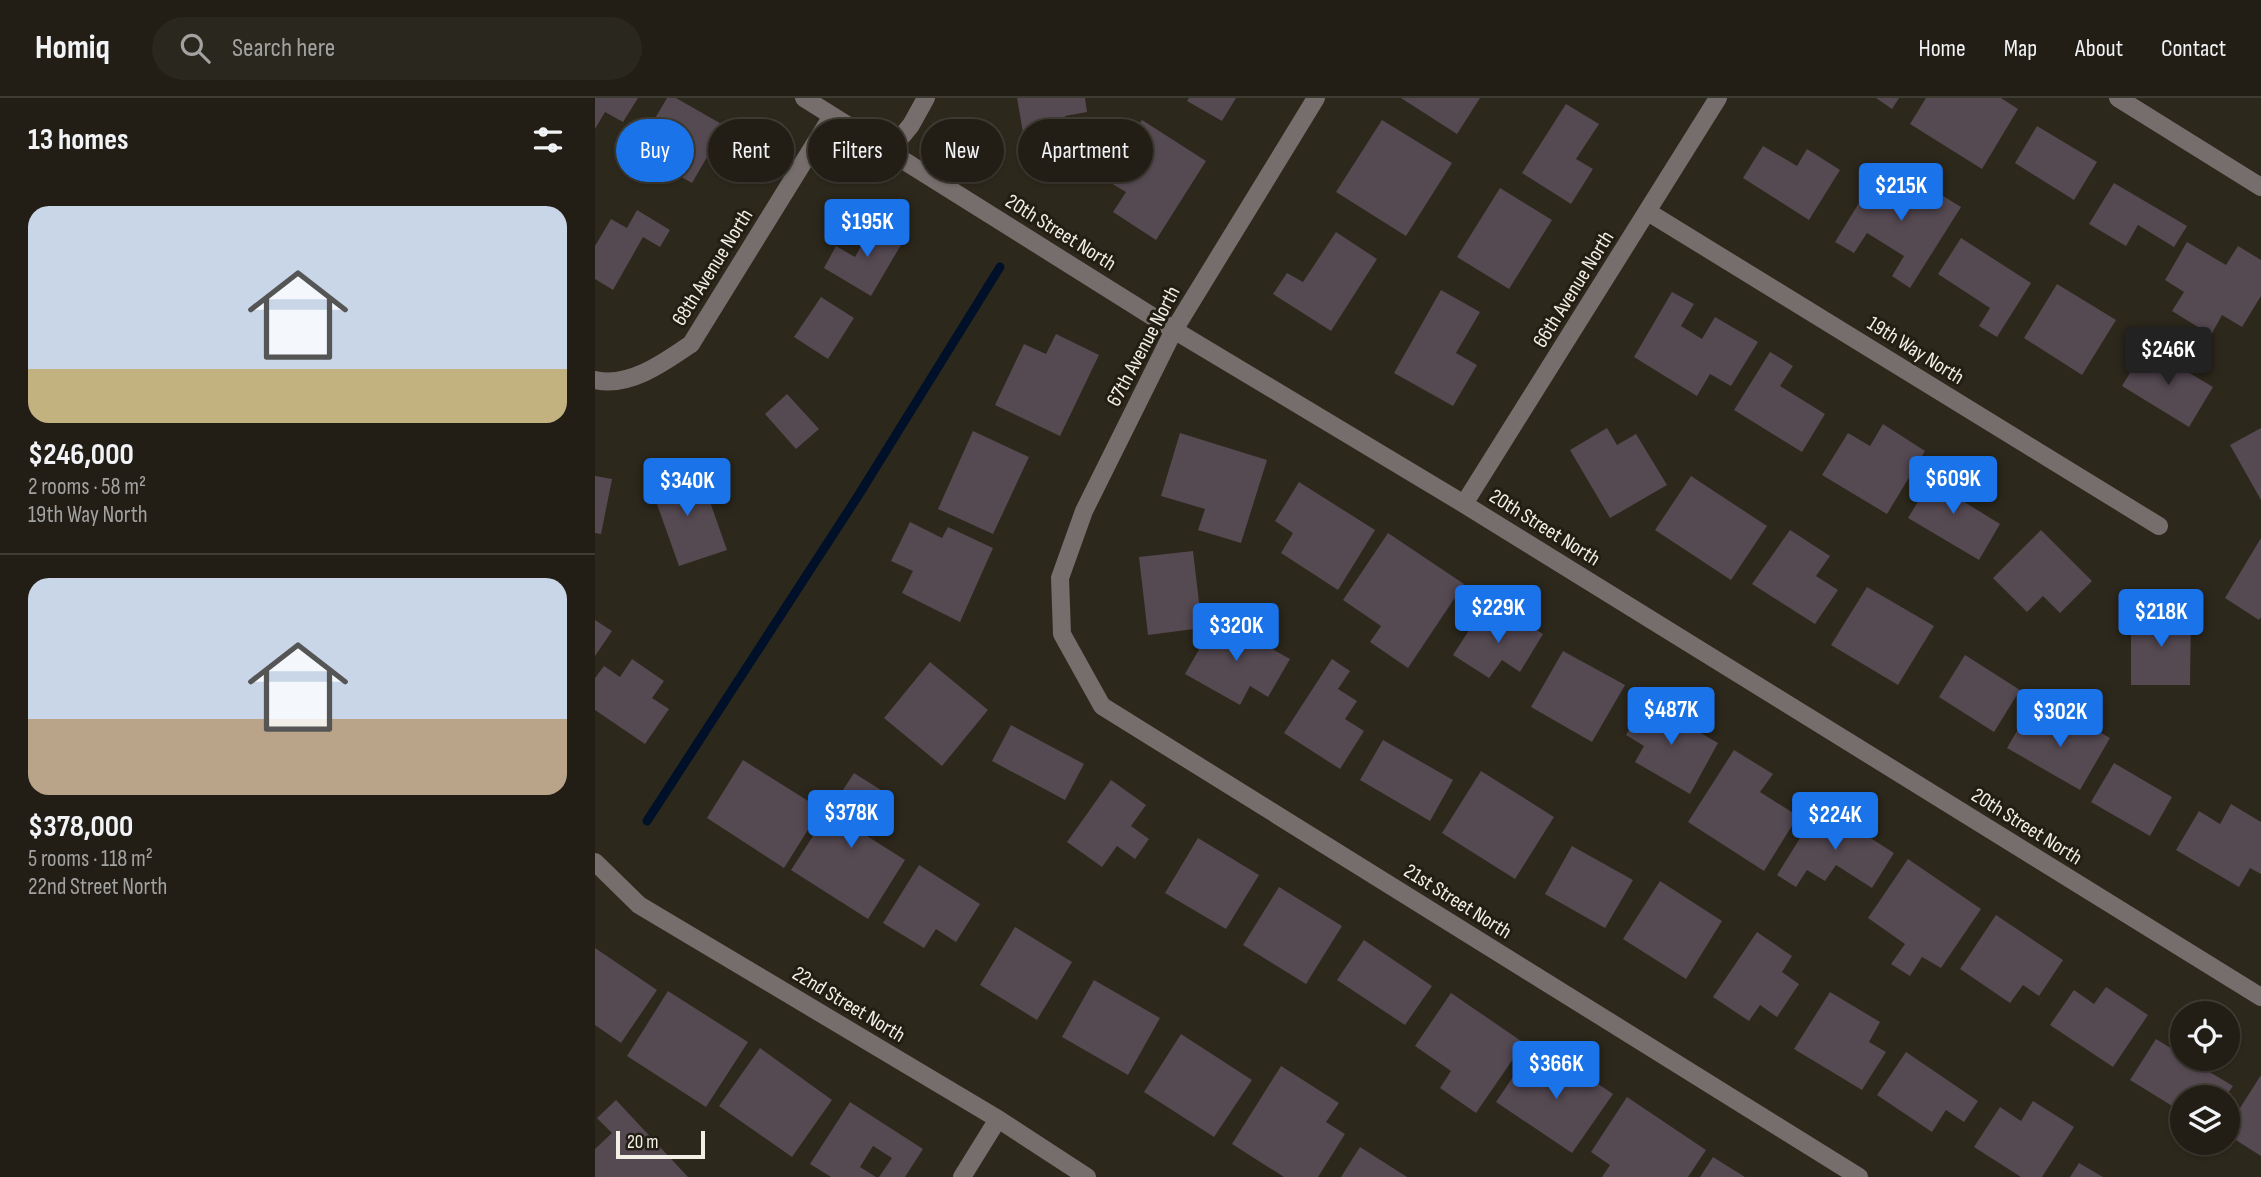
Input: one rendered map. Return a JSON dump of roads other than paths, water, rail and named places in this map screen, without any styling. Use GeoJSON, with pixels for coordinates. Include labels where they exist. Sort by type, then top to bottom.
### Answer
{"type":"FeatureCollection","features":[{"type":"Feature","properties":{"kind":"street","name":"20th Street North"},"geometry":{"type":"LineString","coordinates":[[804,98],[837,119]]}},
{"type":"Feature","properties":{"kind":"street"},"geometry":{"type":"LineString","coordinates":[[907,130],[926,98]]}},
{"type":"Feature","properties":{"kind":"street","name":"67th Avenue North"},"geometry":{"type":"LineString","coordinates":[[1062,634],[1060,579],[1084,511],[1174,330],[1316,98]]}},
{"type":"Feature","properties":{"kind":"street","name":"66th Avenue North"},"geometry":{"type":"LineString","coordinates":[[1464,504],[1718,98]]}},
{"type":"Feature","properties":{"kind":"street"},"geometry":{"type":"LineString","coordinates":[[2118,98],[2261,187]]}},
{"type":"Feature","properties":{"kind":"street","name":"68th Avenue North"},"geometry":{"type":"LineString","coordinates":[[595,380],[628,377],[658,368],[691,344],[832,116]]}},
{"type":"Feature","properties":{"kind":"street","name":"20th Street North"},"geometry":{"type":"LineString","coordinates":[[907,163],[2261,997]]}},
{"type":"Feature","properties":{"kind":"street","name":"19th Way North"},"geometry":{"type":"LineString","coordinates":[[1648,212],[2159,526]]}},
{"type":"Feature","properties":{"kind":"street","name":"21st Street North"},"geometry":{"type":"LineString","coordinates":[[1062,634],[1102,706],[1859,1177]]}},
{"type":"Feature","properties":{"kind":"street","name":"22nd Street North"},"geometry":{"type":"LineString","coordinates":[[595,862],[639,905],[998,1119],[1087,1177]]}},
{"type":"Feature","properties":{"kind":"street"},"geometry":{"type":"LineString","coordinates":[[962,1177],[998,1119]]}},
{"type":"Feature","properties":{"kind":"waterway"},"geometry":{"type":"LineString","coordinates":[[647,821],[858,496],[1000,267]]}}]}
